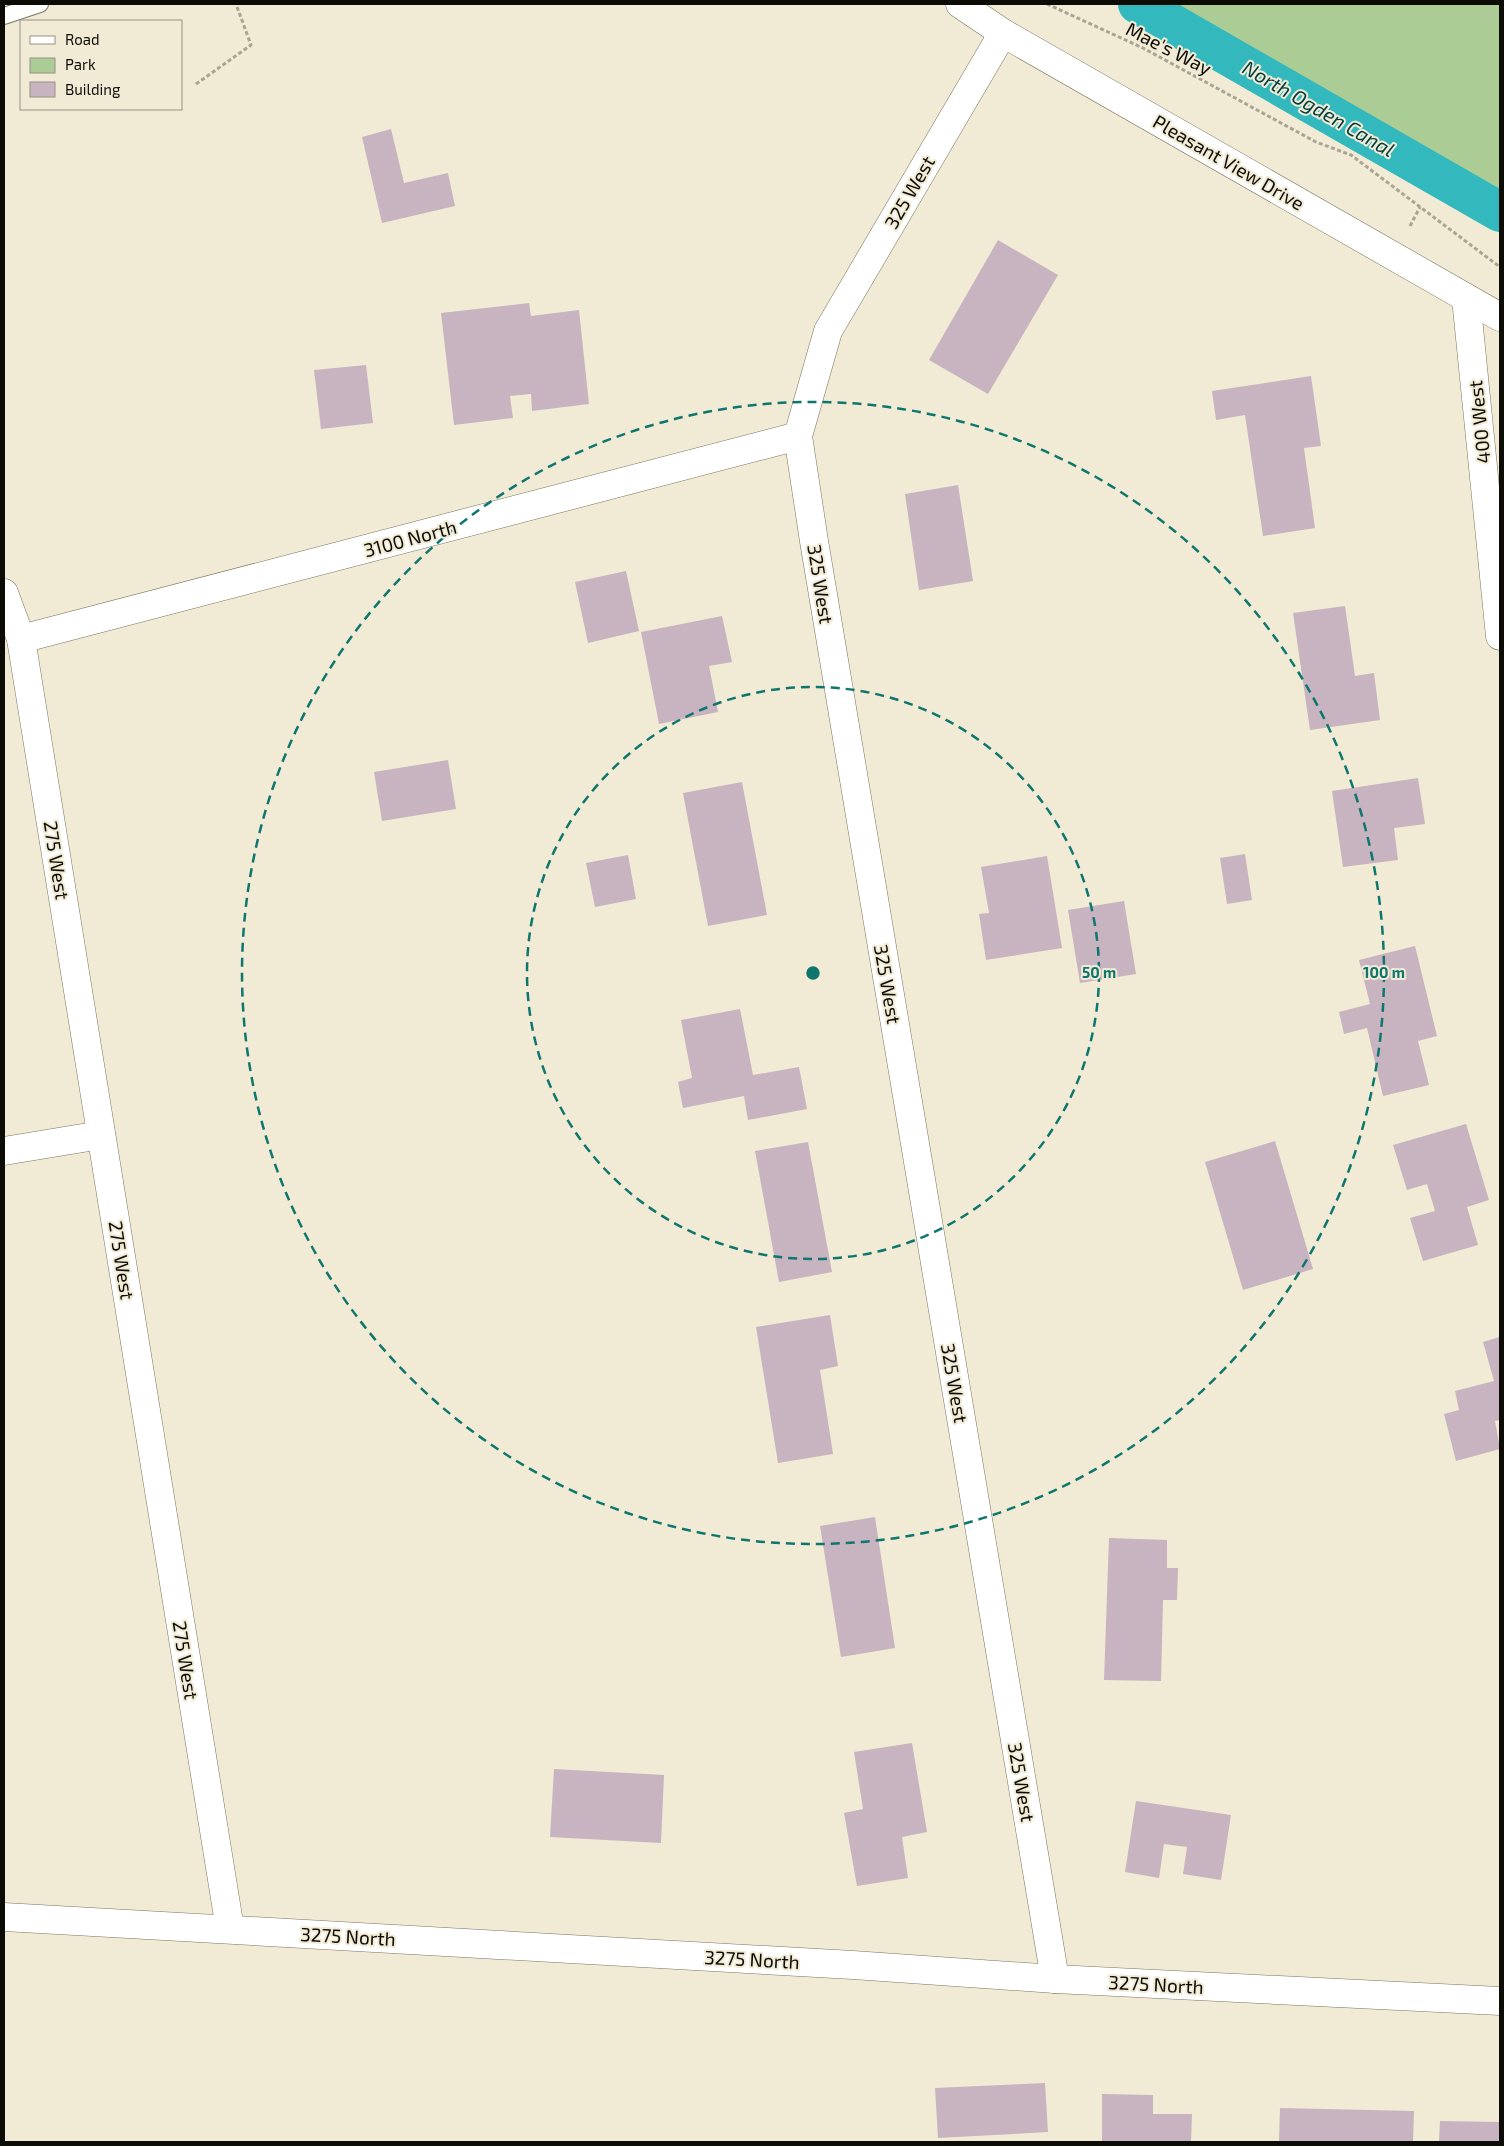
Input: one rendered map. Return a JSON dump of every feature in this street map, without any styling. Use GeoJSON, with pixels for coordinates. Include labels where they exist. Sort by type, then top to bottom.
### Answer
{"type":"FeatureCollection","features":[{"type":"Feature","properties":{"kind":"street","name":"Pleasant View Drive"},"geometry":{"type":"LineString","coordinates":[[960,4],[1002,33],[1500,317]]}},
{"type":"Feature","properties":{"kind":"street","name":"325 West"},"geometry":{"type":"LineString","coordinates":[[1002,33],[828,331],[798,436],[820,580],[1055,1979]]}},
{"type":"Feature","properties":{"kind":"street","name":"400 West"},"geometry":{"type":"LineString","coordinates":[[1466,298],[1500,636]]}},
{"type":"Feature","properties":{"kind":"street","name":"3100 North"},"geometry":{"type":"LineString","coordinates":[[21,639],[798,436]]}},
{"type":"Feature","properties":{"kind":"street","name":"275 West"},"geometry":{"type":"LineString","coordinates":[[4,593],[21,639],[230,1929]]}},
{"type":"Feature","properties":{"kind":"street"},"geometry":{"type":"LineString","coordinates":[[4,1152],[101,1136]]}},
{"type":"Feature","properties":{"kind":"street","name":"3275 North"},"geometry":{"type":"LineString","coordinates":[[4,1917],[843,1964],[1055,1979],[1500,2001]]}},
{"type":"Feature","properties":{"kind":"lane"},"geometry":{"type":"LineString","coordinates":[[4,16],[40,4]]}},
{"type":"Feature","properties":{"kind":"path"},"geometry":{"type":"LineString","coordinates":[[196,84],[251,45],[236,4]]}},
{"type":"Feature","properties":{"kind":"path","name":"Mae's Way"},"geometry":{"type":"LineString","coordinates":[[1047,4],[1143,48],[1316,142],[1351,155],[1500,267]]}},
{"type":"Feature","properties":{"kind":"path"},"geometry":{"type":"LineString","coordinates":[[1409,228],[1420,207]]}},
{"type":"Feature","properties":{"kind":"green space"},"geometry":{"type":"Polygon","coordinates":[[[1153,4],[1500,4],[1500,201],[1153,4]]]}},
{"type":"Feature","properties":{"kind":"building"},"geometry":{"type":"Polygon","coordinates":[[[391,129],[404,183],[448,173],[455,206],[382,223],[362,137],[391,129]]]}},
{"type":"Feature","properties":{"kind":"building"},"geometry":{"type":"Polygon","coordinates":[[[998,240],[1058,275],[988,394],[929,360],[998,240]]]}},
{"type":"Feature","properties":{"kind":"building"},"geometry":{"type":"Polygon","coordinates":[[[529,303],[531,316],[579,310],[589,404],[532,411],[531,394],[510,396],[513,418],[454,425],[441,313],[529,303]]]}},
{"type":"Feature","properties":{"kind":"building"},"geometry":{"type":"Polygon","coordinates":[[[366,365],[373,423],[321,429],[314,370],[366,365]]]}},
{"type":"Feature","properties":{"kind":"building"},"geometry":{"type":"Polygon","coordinates":[[[1311,376],[1321,446],[1304,448],[1315,528],[1263,536],[1245,415],[1216,420],[1212,391],[1311,376]]]}},
{"type":"Feature","properties":{"kind":"building"},"geometry":{"type":"Polygon","coordinates":[[[958,485],[973,581],[919,590],[905,494],[958,485]]]}},
{"type":"Feature","properties":{"kind":"building"},"geometry":{"type":"Polygon","coordinates":[[[626,571],[639,631],[588,643],[575,582],[626,571]]]}},
{"type":"Feature","properties":{"kind":"building"},"geometry":{"type":"Polygon","coordinates":[[[1345,606],[1355,676],[1374,673],[1380,720],[1310,730],[1293,613],[1345,606]]]}},
{"type":"Feature","properties":{"kind":"building"},"geometry":{"type":"Polygon","coordinates":[[[722,616],[732,662],[709,666],[718,712],[659,724],[641,632],[722,616]]]}},
{"type":"Feature","properties":{"kind":"building"},"geometry":{"type":"Polygon","coordinates":[[[448,760],[456,809],[382,821],[374,772],[448,760]]]}},
{"type":"Feature","properties":{"kind":"building"},"geometry":{"type":"Polygon","coordinates":[[[1418,778],[1425,824],[1394,828],[1398,860],[1343,867],[1332,791],[1418,778]]]}},
{"type":"Feature","properties":{"kind":"building"},"geometry":{"type":"Polygon","coordinates":[[[742,782],[767,915],[708,926],[683,793],[742,782]]]}},
{"type":"Feature","properties":{"kind":"building"},"geometry":{"type":"Polygon","coordinates":[[[1245,854],[1252,900],[1227,904],[1220,858],[1245,854]]]}},
{"type":"Feature","properties":{"kind":"building"},"geometry":{"type":"Polygon","coordinates":[[[628,855],[636,899],[595,907],[586,863],[628,855]]]}},
{"type":"Feature","properties":{"kind":"building"},"geometry":{"type":"Polygon","coordinates":[[[1047,856],[1062,948],[986,960],[979,914],[989,913],[981,867],[1047,856]]]}},
{"type":"Feature","properties":{"kind":"building"},"geometry":{"type":"Polygon","coordinates":[[[1124,901],[1136,974],[1080,983],[1068,910],[1124,901]]]}},
{"type":"Feature","properties":{"kind":"building"},"geometry":{"type":"Polygon","coordinates":[[[1415,946],[1437,1036],[1418,1041],[1429,1085],[1383,1096],[1367,1028],[1344,1034],[1339,1012],[1370,1004],[1359,960],[1415,946]]]}},
{"type":"Feature","properties":{"kind":"building"},"geometry":{"type":"Polygon","coordinates":[[[740,1009],[753,1075],[799,1067],[807,1109],[748,1120],[744,1096],[683,1108],[678,1082],[692,1078],[681,1020],[740,1009]]]}},
{"type":"Feature","properties":{"kind":"building"},"geometry":{"type":"Polygon","coordinates":[[[1466,1124],[1489,1200],[1467,1207],[1478,1245],[1423,1261],[1410,1218],[1435,1211],[1427,1184],[1407,1190],[1393,1145],[1466,1124]]]}},
{"type":"Feature","properties":{"kind":"building"},"geometry":{"type":"Polygon","coordinates":[[[1275,1141],[1313,1269],[1243,1290],[1205,1162],[1275,1141]]]}},
{"type":"Feature","properties":{"kind":"building"},"geometry":{"type":"Polygon","coordinates":[[[808,1142],[832,1272],[779,1282],[755,1151],[808,1142]]]}},
{"type":"Feature","properties":{"kind":"building"},"geometry":{"type":"Polygon","coordinates":[[[830,1315],[838,1366],[820,1370],[833,1454],[778,1463],[756,1327],[830,1315]]]}},
{"type":"Feature","properties":{"kind":"building"},"geometry":{"type":"Polygon","coordinates":[[[1500,1337],[1500,1420],[1495,1421],[1500,1449],[1456,1461],[1444,1414],[1459,1410],[1455,1391],[1494,1381],[1483,1342],[1500,1337]]]}},
{"type":"Feature","properties":{"kind":"building"},"geometry":{"type":"Polygon","coordinates":[[[875,1517],[895,1648],[841,1657],[820,1526],[875,1517]]]}},
{"type":"Feature","properties":{"kind":"building"},"geometry":{"type":"Polygon","coordinates":[[[1109,1538],[1167,1540],[1167,1568],[1178,1568],[1177,1600],[1163,1600],[1161,1681],[1104,1680],[1109,1538]]]}},
{"type":"Feature","properties":{"kind":"building"},"geometry":{"type":"Polygon","coordinates":[[[912,1743],[927,1832],[902,1837],[908,1878],[857,1886],[844,1813],[863,1809],[854,1752],[912,1743]]]}},
{"type":"Feature","properties":{"kind":"building"},"geometry":{"type":"Polygon","coordinates":[[[554,1769],[664,1775],[661,1843],[550,1837],[554,1769]]]}},
{"type":"Feature","properties":{"kind":"building"},"geometry":{"type":"Polygon","coordinates":[[[1136,1801],[1231,1815],[1221,1880],[1183,1874],[1187,1847],[1164,1844],[1159,1878],[1125,1872],[1136,1801]]]}},
{"type":"Feature","properties":{"kind":"building"},"geometry":{"type":"Polygon","coordinates":[[[1045,2083],[1048,2132],[938,2138],[935,2088],[1045,2083]]]}},
{"type":"Feature","properties":{"kind":"building"},"geometry":{"type":"Polygon","coordinates":[[[1102,2094],[1153,2095],[1153,2114],[1192,2114],[1191,2142],[1102,2142],[1102,2094]]]}},
{"type":"Feature","properties":{"kind":"building"},"geometry":{"type":"Polygon","coordinates":[[[1280,2108],[1414,2111],[1413,2142],[1279,2142],[1280,2108]]]}},
{"type":"Feature","properties":{"kind":"building"},"geometry":{"type":"Polygon","coordinates":[[[1440,2121],[1500,2122],[1500,2142],[1439,2142],[1440,2121]]]}},
{"type":"Feature","properties":{"kind":"waterway","name":"North Ogden Canal"},"geometry":{"type":"LineString","coordinates":[[1138,4],[1500,212]]}}]}
